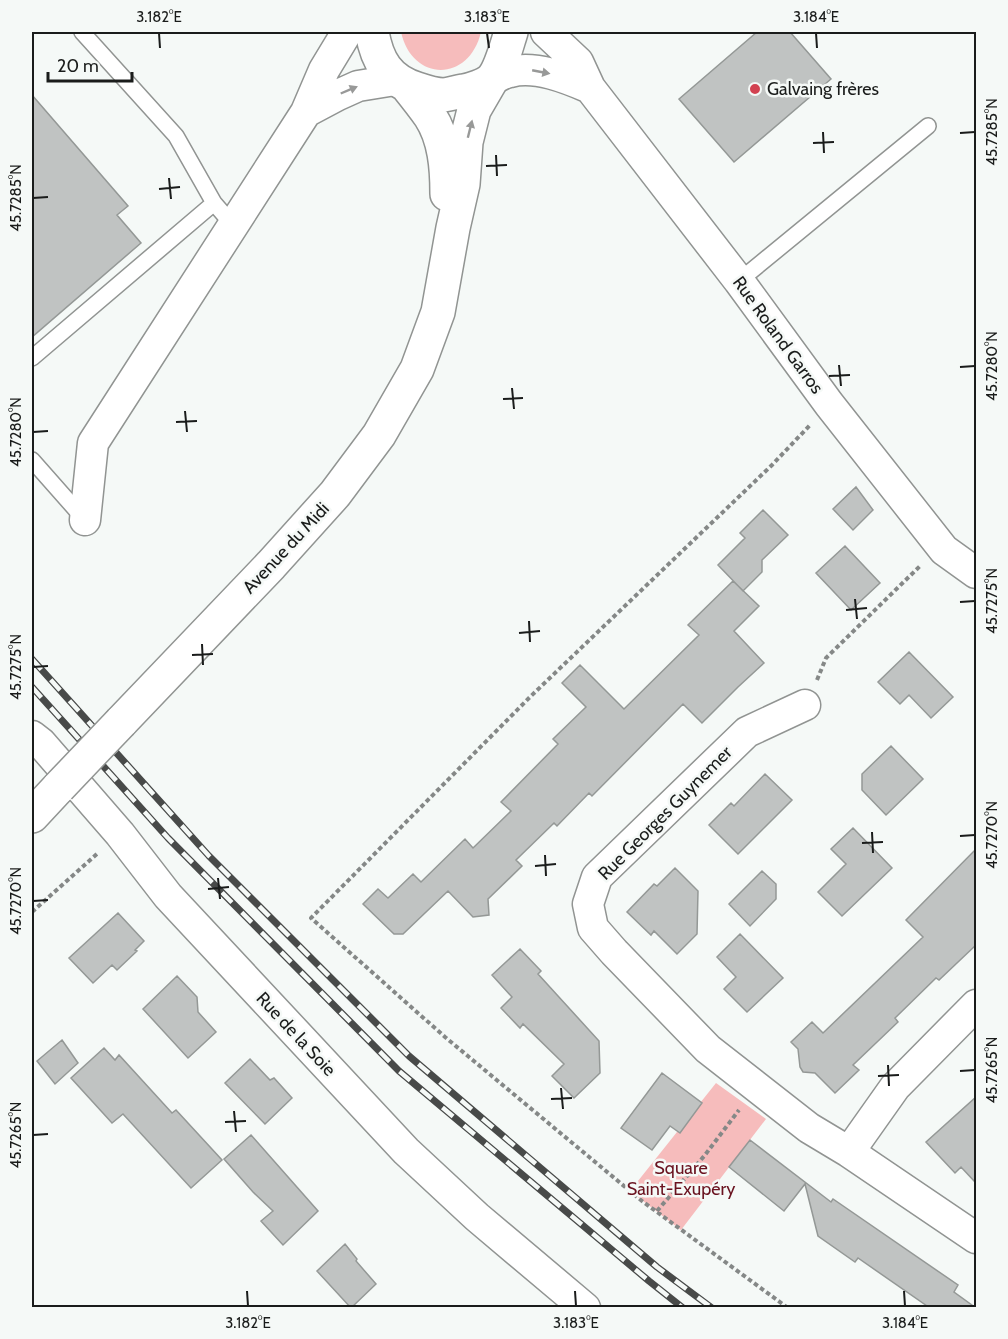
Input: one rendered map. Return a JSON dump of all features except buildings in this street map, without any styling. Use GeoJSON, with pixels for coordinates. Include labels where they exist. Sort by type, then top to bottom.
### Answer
{"type":"FeatureCollection","features":[{"type":"Feature","properties":{"kind":"main road","name":"Avenue du Midi"},"geometry":{"type":"LineString","coordinates":[[372,32],[382,64],[431,118],[441,141],[447,166],[447,200],[453,228]]}},
{"type":"Feature","properties":{"kind":"main road","name":"Avenue du Midi"},"geometry":{"type":"LineString","coordinates":[[32,816],[272,565],[336,494],[379,435],[417,369],[438,312],[463,184],[466,142],[474,110],[504,56],[511,32]]}},
{"type":"Feature","properties":{"kind":"main road"},"geometry":{"type":"LineString","coordinates":[[401,83],[442,95],[474,89],[492,79]]}},
{"type":"Feature","properties":{"kind":"street"},"geometry":{"type":"LineString","coordinates":[[86,520],[93,443],[224,214],[306,112],[324,70],[347,32]]}},
{"type":"Feature","properties":{"kind":"street","name":"Rue Roland Garros"},"geometry":{"type":"LineString","coordinates":[[546,32],[578,62],[590,87],[739,281],[829,404],[944,550],[976,573]]}},
{"type":"Feature","properties":{"kind":"street"},"geometry":{"type":"LineString","coordinates":[[492,79],[510,72],[528,70],[564,77],[590,87]]}},
{"type":"Feature","properties":{"kind":"street"},"geometry":{"type":"LineString","coordinates":[[306,112],[358,86],[401,83]]}},
{"type":"Feature","properties":{"kind":"street","name":"Rue Georges Guynemer"},"geometry":{"type":"LineString","coordinates":[[805,705],[747,732],[597,877],[588,904],[593,928],[708,1049],[756,1088],[809,1128],[849,1152],[976,1238]]}},
{"type":"Feature","properties":{"kind":"street","name":"Rue de la Soie"},"geometry":{"type":"LineString","coordinates":[[32,736],[41,743],[120,834],[168,896],[406,1151],[477,1217],[585,1308]]}},
{"type":"Feature","properties":{"kind":"street"},"geometry":{"type":"LineString","coordinates":[[849,1152],[894,1088],[976,1005]]}},
{"type":"Feature","properties":{"kind":"lane"},"geometry":{"type":"LineString","coordinates":[[32,358],[224,214],[176,136],[82,32]]}},
{"type":"Feature","properties":{"kind":"lane"},"geometry":{"type":"LineString","coordinates":[[739,281],[928,126]]}},
{"type":"Feature","properties":{"kind":"lane"},"geometry":{"type":"LineString","coordinates":[[32,460],[86,520]]}},
{"type":"Feature","properties":{"kind":"path"},"geometry":{"type":"LineString","coordinates":[[788,1308],[657,1211],[445,1037],[311,918],[531,696],[772,465],[829,404]]}},
{"type":"Feature","properties":{"kind":"path"},"geometry":{"type":"LineString","coordinates":[[805,705],[826,658],[922,564],[944,550]]}},
{"type":"Feature","properties":{"kind":"path"},"geometry":{"type":"LineString","coordinates":[[32,912],[120,834]]}},
{"type":"Feature","properties":{"kind":"path"},"geometry":{"type":"LineString","coordinates":[[657,1211],[705,1155],[756,1088]]}},
{"type":"Feature","properties":{"kind":"green space"},"geometry":{"type":"Polygon","coordinates":[[[401,32],[481,32],[475,49],[465,61],[453,68],[441,70],[428,67],[416,60],[407,48],[401,32]]]}},
{"type":"Feature","properties":{"kind":"green space","name":"Square Saint-Exupéry"},"geometry":{"type":"Polygon","coordinates":[[[716,1083],[766,1119],[681,1230],[630,1191],[716,1083]]]}},
{"type":"Feature","properties":{"kind":"railway"},"geometry":{"type":"LineString","coordinates":[[32,659],[209,856],[409,1056],[657,1267],[712,1308]]}},
{"type":"Feature","properties":{"kind":"railway"},"geometry":{"type":"LineString","coordinates":[[32,687],[168,838],[399,1071],[683,1308]]}},
{"type":"Feature","properties":{"kind":"place","name":"Galvaing frères"},"geometry":{"type":"Point","coordinates":[755,89]}}]}
